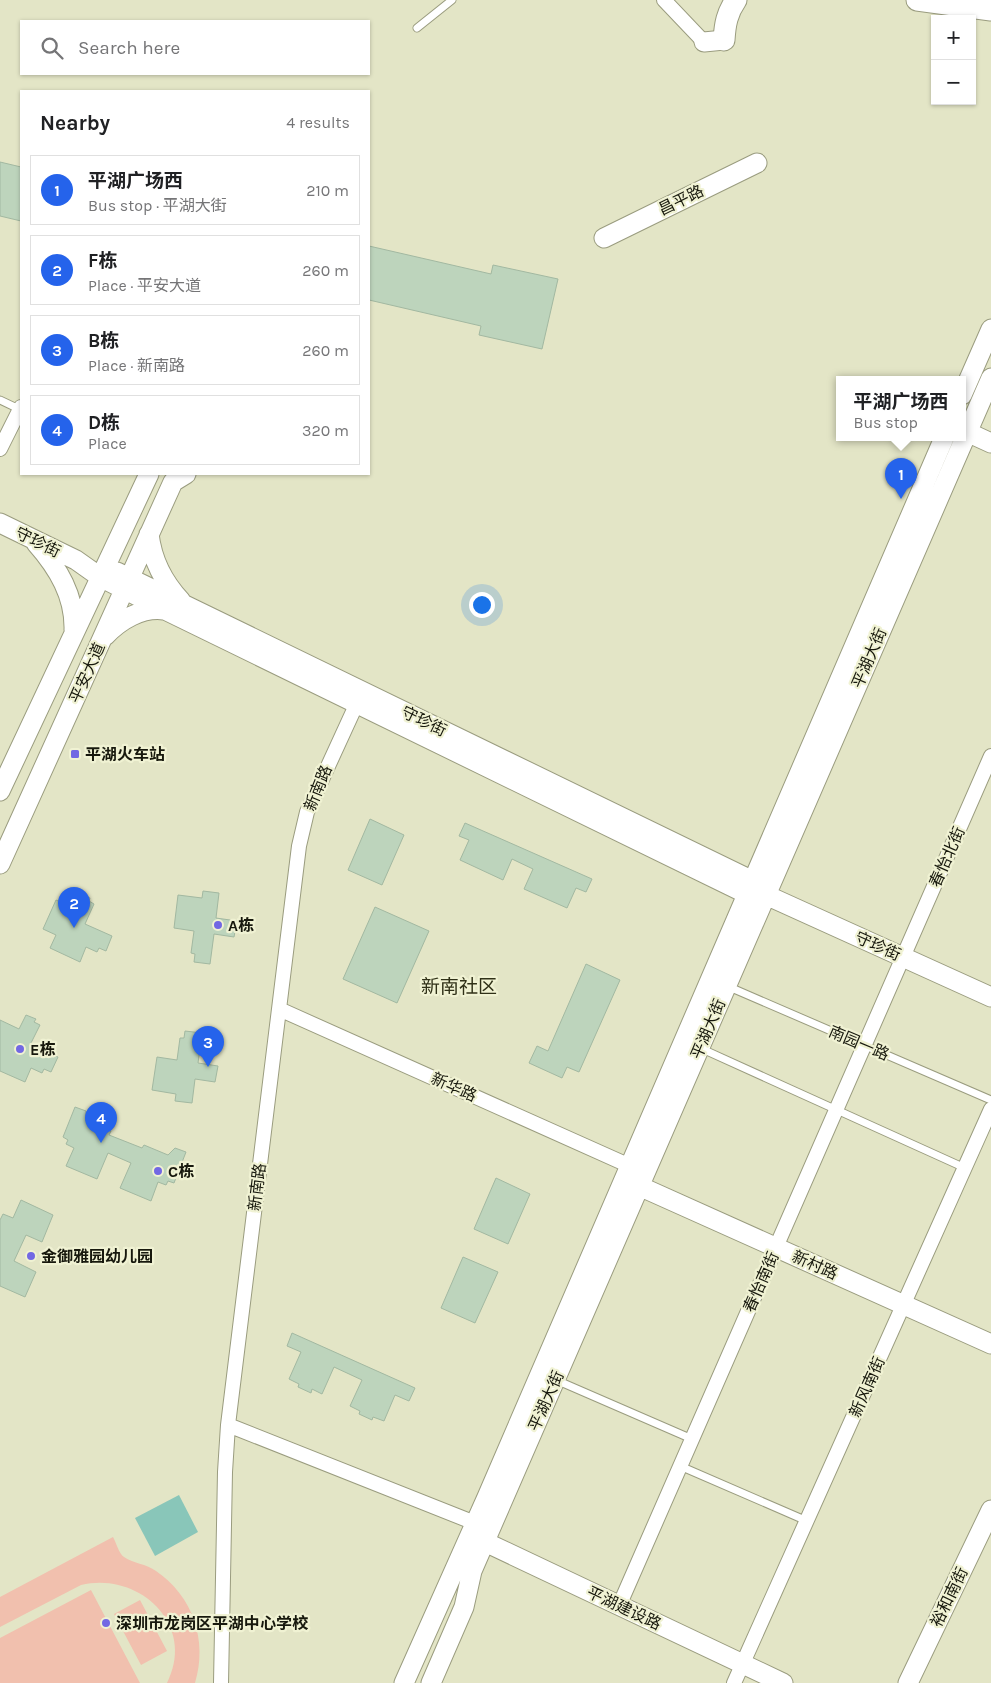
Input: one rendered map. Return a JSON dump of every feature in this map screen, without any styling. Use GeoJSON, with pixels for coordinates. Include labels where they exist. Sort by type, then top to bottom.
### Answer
{"type":"FeatureCollection","features":[{"type":"Feature","properties":{"kind":"main road"},"geometry":{"type":"LineString","coordinates":[[714,41],[736,0]]}},
{"type":"Feature","properties":{"kind":"main road"},"geometry":{"type":"LineString","coordinates":[[917,0],[991,10]]}},
{"type":"Feature","properties":{"kind":"street"},"geometry":{"type":"LineString","coordinates":[[664,0],[714,41]]}},
{"type":"Feature","properties":{"kind":"street","name":"昌平路"},"geometry":{"type":"LineString","coordinates":[[604,238],[757,163]]}},
{"type":"Feature","properties":{"kind":"street"},"geometry":{"type":"LineString","coordinates":[[966,386],[991,329]]}},
{"type":"Feature","properties":{"kind":"street","name":"平湖大街"},"geometry":{"type":"LineString","coordinates":[[967,432],[973,410],[991,378]]}},
{"type":"Feature","properties":{"kind":"street"},"geometry":{"type":"LineString","coordinates":[[0,449],[20,408]]}},
{"type":"Feature","properties":{"kind":"street"},"geometry":{"type":"LineString","coordinates":[[967,432],[991,443]]}},
{"type":"Feature","properties":{"kind":"street","name":"平湖大街"},"geometry":{"type":"LineString","coordinates":[[404,1683],[630,1166],[943,441]]}},
{"type":"Feature","properties":{"kind":"street","name":"平湖大街"},"geometry":{"type":"LineString","coordinates":[[431,1683],[464,1607],[472,1570],[963,441]]}},
{"type":"Feature","properties":{"kind":"street","name":"平安大道"},"geometry":{"type":"LineString","coordinates":[[0,791],[149,475]]}},
{"type":"Feature","properties":{"kind":"street","name":"平安大道"},"geometry":{"type":"LineString","coordinates":[[0,864],[127,584],[172,477]]}},
{"type":"Feature","properties":{"kind":"street","name":"守珍街"},"geometry":{"type":"LineString","coordinates":[[0,523],[103,571],[766,895],[991,997]]}},
{"type":"Feature","properties":{"kind":"street"},"geometry":{"type":"LineString","coordinates":[[102,639],[112,629],[135,615],[156,609],[175,607],[174,594],[159,569],[151,548],[149,534]]}},
{"type":"Feature","properties":{"kind":"street"},"geometry":{"type":"LineString","coordinates":[[32,538],[48,557],[62,580],[74,616],[74,633]]}},
{"type":"Feature","properties":{"kind":"street","name":"守珍街"},"geometry":{"type":"LineString","coordinates":[[175,607],[357,703],[750,887]]}},
{"type":"Feature","properties":{"kind":"street","name":"新南路"},"geometry":{"type":"LineString","coordinates":[[221,1683],[225,1472],[228,1425],[299,846],[307,812],[357,703]]}},
{"type":"Feature","properties":{"kind":"street","name":"春怡北街"},"geometry":{"type":"LineString","coordinates":[[903,957],[991,756]]}},
{"type":"Feature","properties":{"kind":"street","name":"春怡南街"},"geometry":{"type":"LineString","coordinates":[[619,1606],[903,957]]}},
{"type":"Feature","properties":{"kind":"street","name":"新华路"},"geometry":{"type":"LineString","coordinates":[[279,1009],[630,1166]]}},
{"type":"Feature","properties":{"kind":"street","name":"新风南街"},"geometry":{"type":"LineString","coordinates":[[734,1683],[991,1109]]}},
{"type":"Feature","properties":{"kind":"street","name":"新村路"},"geometry":{"type":"LineString","coordinates":[[639,1186],[991,1344]]}},
{"type":"Feature","properties":{"kind":"street"},"geometry":{"type":"LineString","coordinates":[[228,1425],[475,1522],[484,1542]]}},
{"type":"Feature","properties":{"kind":"street","name":"裕和南街"},"geometry":{"type":"LineString","coordinates":[[908,1683],[991,1510]]}},
{"type":"Feature","properties":{"kind":"street","name":"平湖建设路"},"geometry":{"type":"LineString","coordinates":[[484,1542],[783,1683]]}},
{"type":"Feature","properties":{"kind":"lane"},"geometry":{"type":"LineString","coordinates":[[417,28],[452,0]]}},
{"type":"Feature","properties":{"kind":"lane"},"geometry":{"type":"LineString","coordinates":[[0,400],[20,408]]}},
{"type":"Feature","properties":{"kind":"lane","name":"南园一路"},"geometry":{"type":"LineString","coordinates":[[727,986],[991,1100]]}},
{"type":"Feature","properties":{"kind":"lane"},"geometry":{"type":"LineString","coordinates":[[700,1048],[965,1168]]}},
{"type":"Feature","properties":{"kind":"lane"},"geometry":{"type":"LineString","coordinates":[[556,1380],[692,1439]]}},
{"type":"Feature","properties":{"kind":"lane"},"geometry":{"type":"LineString","coordinates":[[680,1466],[807,1521]]}},
{"type":"Feature","properties":{"kind":"shaded area"},"geometry":{"type":"Polygon","coordinates":[[[113,1537],[122,1555],[156,1571],[169,1581],[188,1606],[198,1636],[200,1651],[195,1683],[167,1683],[174,1662],[174,1641],[168,1623],[157,1607],[142,1595],[123,1586],[103,1583],[81,1585],[0,1627],[0,1597],[113,1537]]]}},
{"type":"Feature","properties":{"kind":"shaded area"},"geometry":{"type":"Polygon","coordinates":[[[91,1590],[140,1683],[0,1683],[0,1638],[91,1590]]]}},
{"type":"Feature","properties":{"kind":"shaded area"},"geometry":{"type":"Polygon","coordinates":[[[140,1600],[167,1651],[141,1665],[114,1614],[140,1600]]]}},
{"type":"Feature","properties":{"kind":"water"},"geometry":{"type":"Polygon","coordinates":[[[179,1495],[198,1532],[155,1556],[135,1518],[179,1495]]]}},
{"type":"Feature","properties":{"kind":"building"},"geometry":{"type":"Polygon","coordinates":[[[0,162],[20,167],[20,221],[0,216],[0,162]]]}},
{"type":"Feature","properties":{"kind":"building"},"geometry":{"type":"Polygon","coordinates":[[[370,246],[491,274],[493,265],[558,279],[542,349],[479,335],[481,326],[370,300],[370,246]]]}},
{"type":"Feature","properties":{"kind":"building"},"geometry":{"type":"Polygon","coordinates":[[[370,819],[404,835],[382,885],[348,870],[370,819]]]}},
{"type":"Feature","properties":{"kind":"building"},"geometry":{"type":"Polygon","coordinates":[[[465,823],[592,879],[586,892],[576,888],[567,908],[524,889],[533,869],[512,859],[503,880],[460,860],[469,840],[459,836],[465,823]]]}},
{"type":"Feature","properties":{"kind":"building","name":"A栋"},"geometry":{"type":"Polygon","coordinates":[[[203,891],[219,893],[216,918],[237,921],[234,937],[214,934],[210,964],[194,962],[195,954],[191,953],[194,931],[174,928],[178,895],[202,898],[203,891]]]}},
{"type":"Feature","properties":{"kind":"building"},"geometry":{"type":"Polygon","coordinates":[[[81,894],[90,898],[89,901],[94,904],[85,924],[112,936],[106,951],[99,948],[97,952],[86,947],[80,962],[50,948],[56,935],[43,929],[56,900],[74,908],[81,894]]]}},
{"type":"Feature","properties":{"kind":"building"},"geometry":{"type":"Polygon","coordinates":[[[375,907],[429,931],[397,1003],[343,979],[375,907]]]}},
{"type":"Feature","properties":{"kind":"building"},"geometry":{"type":"Polygon","coordinates":[[[586,964],[620,980],[579,1072],[567,1067],[562,1078],[529,1063],[537,1046],[548,1051],[586,964]]]}},
{"type":"Feature","properties":{"kind":"building","name":"E栋"},"geometry":{"type":"Polygon","coordinates":[[[26,1015],[36,1019],[34,1022],[40,1025],[30,1045],[58,1057],[51,1072],[44,1069],[42,1073],[31,1068],[25,1082],[0,1071],[0,1020],[19,1029],[26,1015]]]}},
{"type":"Feature","properties":{"kind":"building"},"geometry":{"type":"Polygon","coordinates":[[[185,1031],[202,1033],[198,1063],[218,1066],[215,1082],[195,1079],[192,1103],[175,1101],[176,1094],[152,1090],[157,1057],[177,1060],[180,1038],[184,1038],[185,1031]]]}},
{"type":"Feature","properties":{"kind":"building"},"geometry":{"type":"Polygon","coordinates":[[[75,1107],[86,1111],[86,1121],[111,1131],[109,1135],[142,1148],[144,1145],[168,1155],[175,1148],[186,1152],[174,1183],[168,1181],[166,1185],[158,1182],[151,1201],[120,1188],[131,1163],[108,1153],[97,1179],[66,1166],[74,1148],[66,1144],[68,1140],[63,1137],[75,1107]]]}},
{"type":"Feature","properties":{"kind":"building"},"geometry":{"type":"Polygon","coordinates":[[[496,1178],[530,1194],[508,1244],[474,1229],[496,1178]]]}},
{"type":"Feature","properties":{"kind":"building"},"geometry":{"type":"Polygon","coordinates":[[[21,1200],[53,1215],[42,1242],[26,1235],[14,1261],[36,1272],[25,1297],[0,1286],[0,1220],[3,1214],[13,1218],[21,1200]]]}},
{"type":"Feature","properties":{"kind":"building"},"geometry":{"type":"Polygon","coordinates":[[[463,1257],[498,1272],[475,1323],[441,1308],[463,1257]]]}},
{"type":"Feature","properties":{"kind":"building"},"geometry":{"type":"Polygon","coordinates":[[[292,1333],[415,1388],[409,1401],[395,1395],[384,1421],[373,1417],[372,1420],[359,1414],[360,1411],[350,1406],[362,1380],[334,1367],[322,1394],[312,1389],[311,1393],[298,1387],[299,1384],[289,1379],[301,1352],[287,1346],[292,1333]]]}},
{"type":"Feature","properties":{"kind":"place","name":"平湖广场西"},"geometry":{"type":"Point","coordinates":[901,499]}},
{"type":"Feature","properties":{"kind":"place","name":"平湖火车站"},"geometry":{"type":"Point","coordinates":[75,754]}},
{"type":"Feature","properties":{"kind":"place","name":"A栋"},"geometry":{"type":"Point","coordinates":[218,925]}},
{"type":"Feature","properties":{"kind":"place","name":"F栋"},"geometry":{"type":"Point","coordinates":[74,928]}},
{"type":"Feature","properties":{"kind":"place","name":"E栋"},"geometry":{"type":"Point","coordinates":[20,1049]}},
{"type":"Feature","properties":{"kind":"place","name":"B栋"},"geometry":{"type":"Point","coordinates":[208,1067]}},
{"type":"Feature","properties":{"kind":"place","name":"D栋"},"geometry":{"type":"Point","coordinates":[101,1143]}},
{"type":"Feature","properties":{"kind":"place","name":"C栋"},"geometry":{"type":"Point","coordinates":[158,1171]}},
{"type":"Feature","properties":{"kind":"place","name":"金御雅园幼儿园"},"geometry":{"type":"Point","coordinates":[31,1256]}},
{"type":"Feature","properties":{"kind":"place","name":"深圳市龙岗区平湖中心学校"},"geometry":{"type":"Point","coordinates":[106,1623]}},
{"type":"Feature","properties":{"kind":"district","name":"新南社区"},"geometry":{"type":"Point","coordinates":[459,987]}}]}
